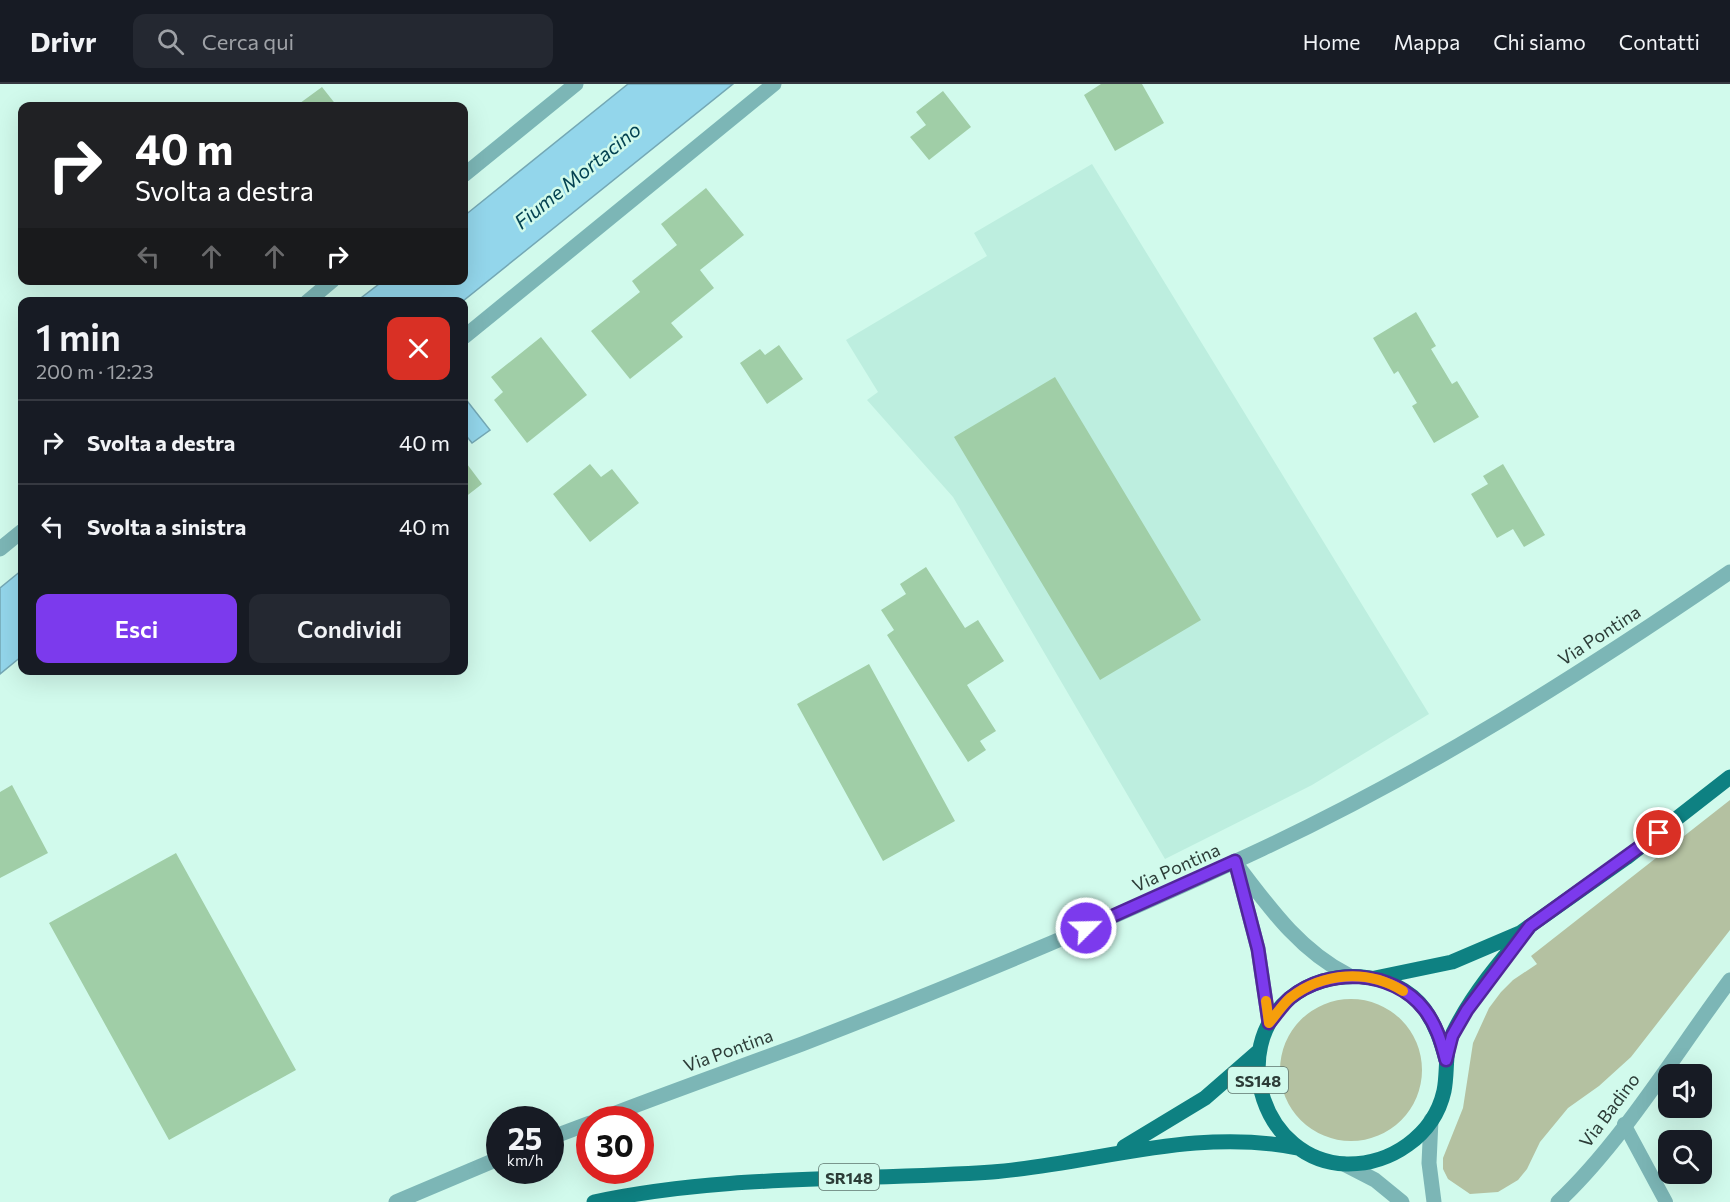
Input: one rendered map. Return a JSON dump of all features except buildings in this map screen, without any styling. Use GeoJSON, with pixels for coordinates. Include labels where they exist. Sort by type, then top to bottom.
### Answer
{"type":"FeatureCollection","features":[{"type":"Feature","properties":{"kind":"main road"},"geometry":{"type":"LineString","coordinates":[[1375,978],[1452,962],[1498,944],[1530,926],[1626,858],[1730,777]]}},
{"type":"Feature","properties":{"kind":"main road"},"geometry":{"type":"LineString","coordinates":[[1446,1060],[1452,1036],[1467,1010],[1530,926]]}},
{"type":"Feature","properties":{"kind":"main road","name":"SS148"},"geometry":{"type":"LineString","coordinates":[[1348,975],[1375,978],[1401,990],[1423,1008],[1438,1032],[1446,1060],[1444,1092],[1431,1120],[1414,1140],[1394,1154],[1369,1163],[1344,1164],[1320,1158],[1298,1148],[1278,1129],[1264,1105],[1257,1078],[1259,1050],[1269,1023],[1289,999],[1317,982],[1348,975]]}},
{"type":"Feature","properties":{"kind":"main road","name":"SR148"},"geometry":{"type":"LineString","coordinates":[[1105,1156],[1189,1109],[1221,1086],[1259,1050]]}},
{"type":"Feature","properties":{"kind":"main road","name":"SR148"},"geometry":{"type":"LineString","coordinates":[[594,1202],[644,1193],[734,1184],[992,1172],[1048,1166],[1168,1144],[1220,1140],[1256,1141],[1298,1148]]}},
{"type":"Feature","properties":{"kind":"street"},"geometry":{"type":"LineString","coordinates":[[468,172],[576,84]]}},
{"type":"Feature","properties":{"kind":"street"},"geometry":{"type":"LineString","coordinates":[[468,334],[774,84]]}},
{"type":"Feature","properties":{"kind":"street"},"geometry":{"type":"LineString","coordinates":[[313,297],[327,285]]}},
{"type":"Feature","properties":{"kind":"street"},"geometry":{"type":"LineString","coordinates":[[0,549],[18,534]]}},
{"type":"Feature","properties":{"kind":"street","name":"Via Pontina"},"geometry":{"type":"LineString","coordinates":[[634,1106],[946,987],[1235,861],[1372,794],[1434,759],[1560,683],[1730,572]]}},
{"type":"Feature","properties":{"kind":"street"},"geometry":{"type":"LineString","coordinates":[[1235,861],[1275,915],[1301,943],[1330,966],[1348,975]]}},
{"type":"Feature","properties":{"kind":"street"},"geometry":{"type":"LineString","coordinates":[[1235,861],[1258,949],[1269,1023]]}},
{"type":"Feature","properties":{"kind":"street","name":"Via Badino"},"geometry":{"type":"LineString","coordinates":[[1558,1202],[1587,1171],[1624,1124],[1730,980]]}},
{"type":"Feature","properties":{"kind":"street"},"geometry":{"type":"LineString","coordinates":[[1431,1120],[1429,1163],[1434,1202]]}},
{"type":"Feature","properties":{"kind":"street"},"geometry":{"type":"LineString","coordinates":[[396,1202],[486,1164]]}},
{"type":"Feature","properties":{"kind":"street"},"geometry":{"type":"LineString","coordinates":[[1344,1164],[1375,1180],[1402,1202]]}},
{"type":"Feature","properties":{"kind":"lane"},"geometry":{"type":"LineString","coordinates":[[1624,1124],[1666,1202]]}},
{"type":"Feature","properties":{"kind":"shaded area"},"geometry":{"type":"Polygon","coordinates":[[[1092,164],[1429,714],[1312,785],[1165,859],[953,497],[867,400],[878,392],[846,340],[987,256],[974,233],[1092,164]]]}},
{"type":"Feature","properties":{"kind":"shaded area"},"geometry":{"type":"Polygon","coordinates":[[[1730,800],[1730,930],[1631,1057],[1599,1086],[1568,1108],[1540,1142],[1527,1169],[1518,1180],[1498,1192],[1470,1194],[1448,1179],[1443,1169],[1443,1158],[1463,1108],[1473,1043],[1489,1008],[1513,980],[1537,964],[1531,956],[1730,800]]]}},
{"type":"Feature","properties":{"kind":"shaded area"},"geometry":{"type":"Polygon","coordinates":[[[1351,999],[1378,1004],[1401,1020],[1417,1043],[1422,1070],[1417,1097],[1401,1120],[1378,1136],[1351,1141],[1324,1136],[1301,1120],[1285,1097],[1280,1070],[1285,1043],[1301,1020],[1324,1004],[1351,999]]]}},
{"type":"Feature","properties":{"kind":"water","name":"Fiume Mortacino"},"geometry":{"type":"Polygon","coordinates":[[[628,84],[733,84],[468,297],[362,297],[378,285],[468,285],[468,213],[628,84]]]}},
{"type":"Feature","properties":{"kind":"water"},"geometry":{"type":"Polygon","coordinates":[[[468,402],[490,430],[472,443],[468,438],[468,402]]]}},
{"type":"Feature","properties":{"kind":"water"},"geometry":{"type":"Polygon","coordinates":[[[18,573],[18,659],[0,674],[0,588],[18,573]]]}},
{"type":"Feature","properties":{"kind":"slow traffic"},"geometry":{"type":"LineString","coordinates":[[1266,1001],[1269,1023],[1289,999],[1317,982],[1348,975],[1375,978],[1403,991]]}},
{"type":"Feature","properties":{"kind":"route"},"geometry":{"type":"LineString","coordinates":[[1086,928],[1235,861],[1258,949],[1269,1023],[1289,999],[1317,982],[1348,975],[1375,978],[1401,990],[1423,1008],[1438,1032],[1446,1060],[1452,1036],[1458,1024],[1491,974],[1530,926],[1659,833]]}}]}
